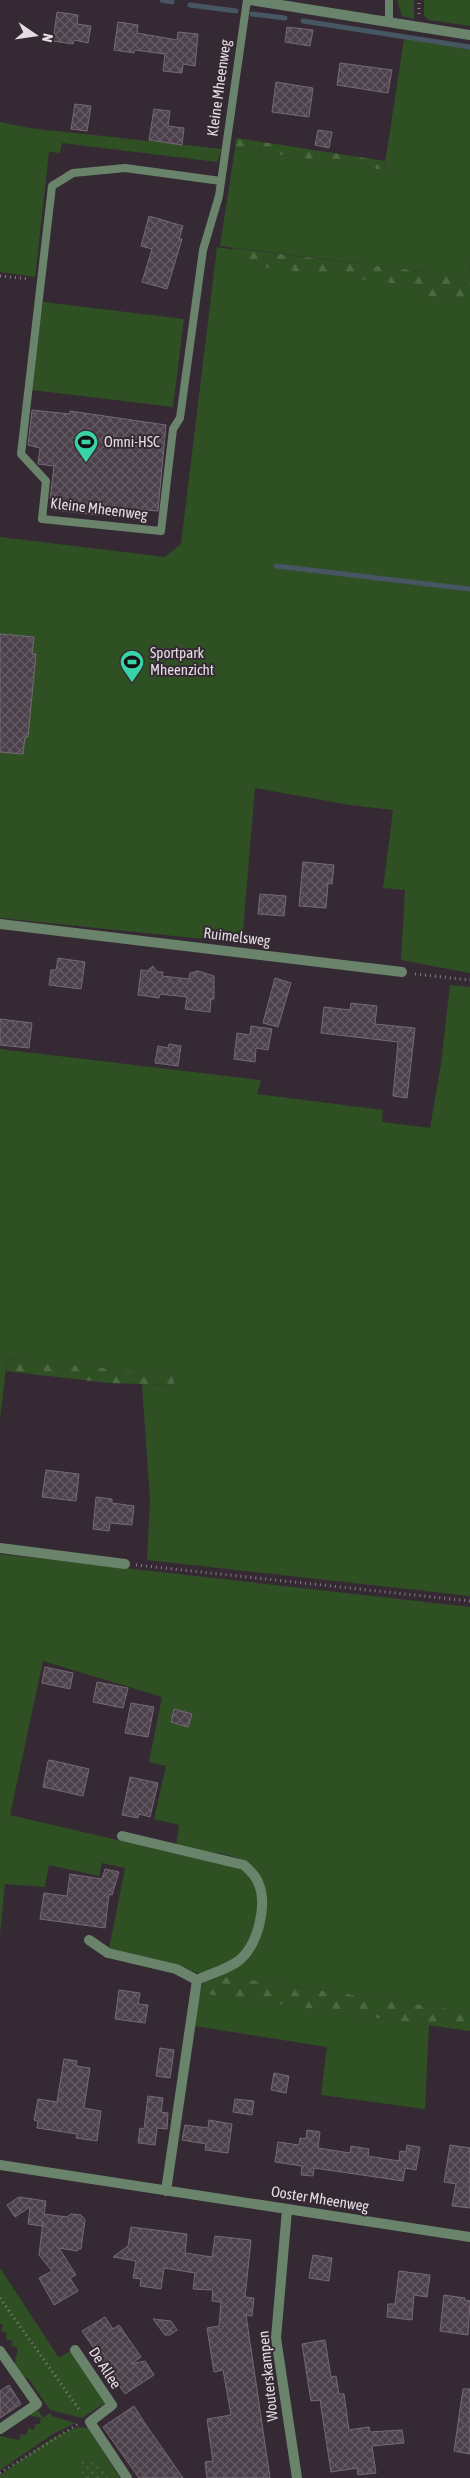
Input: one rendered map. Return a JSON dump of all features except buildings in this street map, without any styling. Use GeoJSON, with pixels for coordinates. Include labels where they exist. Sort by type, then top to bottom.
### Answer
{"type":"FeatureCollection","features":[{"type":"Feature","properties":{"kind":"street","name":"Kleine Mheenweg"},"geometry":{"type":"LineString","coordinates":[[248,0],[470,34]]}},
{"type":"Feature","properties":{"kind":"street","name":"Ruimelsweg"},"geometry":{"type":"LineString","coordinates":[[0,924],[402,972]]}},
{"type":"Feature","properties":{"kind":"street"},"geometry":{"type":"LineString","coordinates":[[0,1548],[125,1564]]}},
{"type":"Feature","properties":{"kind":"street"},"geometry":{"type":"LineString","coordinates":[[122,1836],[244,1865],[257,1879],[260,1888],[261,1907],[252,1943],[236,1963],[197,1980]]}},
{"type":"Feature","properties":{"kind":"street"},"geometry":{"type":"LineString","coordinates":[[89,1940],[108,1953],[176,1969],[197,1980]]}},
{"type":"Feature","properties":{"kind":"street"},"geometry":{"type":"LineString","coordinates":[[166,2191],[197,1980]]}},
{"type":"Feature","properties":{"kind":"street","name":"Ooster Mheenweg"},"geometry":{"type":"LineString","coordinates":[[0,2165],[470,2238]]}},
{"type":"Feature","properties":{"kind":"street","name":"Wouterskampen"},"geometry":{"type":"LineString","coordinates":[[287,2210],[276,2338],[297,2478]]}},
{"type":"Feature","properties":{"kind":"street","name":"De Allee"},"geometry":{"type":"LineString","coordinates":[[75,2350],[112,2406],[90,2422]]}},
{"type":"Feature","properties":{"kind":"street"},"geometry":{"type":"LineString","coordinates":[[0,2351],[37,2404],[0,2430]]}},
{"type":"Feature","properties":{"kind":"street"},"geometry":{"type":"LineString","coordinates":[[90,2422],[127,2478]]}},
{"type":"Feature","properties":{"kind":"lane","name":"Kleine Mheenweg"},"geometry":{"type":"LineString","coordinates":[[221,181],[125,168],[73,173],[52,186],[21,454],[46,481],[42,519],[161,531],[173,429],[180,418],[203,250],[216,209],[221,181],[248,0]]}},
{"type":"Feature","properties":{"kind":"lane"},"geometry":{"type":"LineString","coordinates":[[389,0],[389,21]]}},
{"type":"Feature","properties":{"kind":"path"},"geometry":{"type":"LineString","coordinates":[[0,276],[41,281]]}},
{"type":"Feature","properties":{"kind":"path"},"geometry":{"type":"LineString","coordinates":[[402,972],[470,980]]}},
{"type":"Feature","properties":{"kind":"path"},"geometry":{"type":"LineString","coordinates":[[125,1564],[470,1601]]}},
{"type":"Feature","properties":{"kind":"path"},"geometry":{"type":"LineString","coordinates":[[0,2298],[73,2403],[90,2422]]}},
{"type":"Feature","properties":{"kind":"path"},"geometry":{"type":"LineString","coordinates":[[0,2473],[64,2431],[77,2424],[90,2422]]}},
{"type":"Feature","properties":{"kind":"green space"},"geometry":{"type":"Polygon","coordinates":[[[397,0],[414,0],[414,19],[402,16],[397,0]]]}},
{"type":"Feature","properties":{"kind":"green space"},"geometry":{"type":"Polygon","coordinates":[[[424,0],[470,0],[470,26],[429,20],[424,16],[424,0]]]}},
{"type":"Feature","properties":{"kind":"green space"},"geometry":{"type":"Polygon","coordinates":[[[404,39],[470,49],[470,263],[468,277],[220,246],[235,148],[384,170],[404,39]]]}},
{"type":"Feature","properties":{"kind":"green space"},"geometry":{"type":"Polygon","coordinates":[[[0,122],[29,128],[222,149],[217,162],[62,143],[60,153],[49,152],[35,277],[0,272],[0,122]]]}},
{"type":"Feature","properties":{"kind":"green space"},"geometry":{"type":"Polygon","coordinates":[[[236,138],[385,161],[384,170],[235,148],[236,138]]]}},
{"type":"Feature","properties":{"kind":"green space","name":"Sportpark Mheenzicht"},"geometry":{"type":"Polygon","coordinates":[[[217,247],[469,286],[470,278],[470,973],[401,960],[405,890],[383,888],[393,810],[350,805],[255,788],[242,943],[0,918],[0,537],[165,557],[181,544],[217,247]]]}},
{"type":"Feature","properties":{"kind":"green space"},"geometry":{"type":"Polygon","coordinates":[[[232,248],[468,277],[470,264],[470,301],[408,294],[408,285],[231,263],[232,248]]]}},
{"type":"Feature","properties":{"kind":"green space"},"geometry":{"type":"Polygon","coordinates":[[[43,302],[184,319],[173,407],[32,390],[43,302]]]}},
{"type":"Feature","properties":{"kind":"green space"},"geometry":{"type":"Polygon","coordinates":[[[450,985],[470,987],[470,1596],[147,1560],[150,1500],[142,1384],[174,1385],[175,1375],[7,1359],[0,1420],[0,1049],[261,1080],[257,1094],[383,1110],[382,1122],[430,1128],[441,1064],[450,985]]]}},
{"type":"Feature","properties":{"kind":"green space"},"geometry":{"type":"Polygon","coordinates":[[[7,1359],[175,1375],[174,1385],[109,1383],[6,1371],[7,1359]]]}},
{"type":"Feature","properties":{"kind":"green space"},"geometry":{"type":"Polygon","coordinates":[[[0,1554],[470,1607],[470,2012],[216,1975],[234,1967],[249,1956],[255,1946],[264,1921],[265,1894],[262,1881],[255,1870],[246,1862],[222,1854],[176,1846],[179,1825],[154,1819],[166,1766],[149,1762],[162,1697],[43,1661],[10,1815],[242,1869],[254,1883],[257,1900],[256,1920],[246,1946],[237,1957],[200,1974],[177,1965],[109,1949],[125,1868],[102,1863],[99,1876],[49,1865],[45,1887],[5,1884],[0,1934],[0,1554]]]}},
{"type":"Feature","properties":{"kind":"green space"},"geometry":{"type":"Polygon","coordinates":[[[216,1975],[470,2012],[470,2031],[200,1993],[203,1983],[216,1975]]]}},
{"type":"Feature","properties":{"kind":"green space"},"geometry":{"type":"Polygon","coordinates":[[[200,1993],[429,2025],[425,2109],[321,2095],[327,2047],[194,2026],[200,1993]]]}},
{"type":"Feature","properties":{"kind":"green space"},"geometry":{"type":"Polygon","coordinates":[[[0,2268],[59,2358],[70,2351],[105,2403],[82,2418],[50,2410],[29,2379],[21,2376],[14,2367],[18,2348],[11,2346],[13,2341],[6,2339],[7,2333],[1,2331],[3,2325],[0,2324],[0,2268]]]}},
{"type":"Feature","properties":{"kind":"green space"},"geometry":{"type":"Polygon","coordinates":[[[38,2410],[43,2418],[50,2413],[52,2416],[75,2423],[53,2434],[0,2470],[0,2436],[19,2440],[21,2434],[27,2435],[28,2428],[34,2430],[36,2424],[40,2424],[41,2418],[29,2415],[38,2410]]]}},
{"type":"Feature","properties":{"kind":"green space"},"geometry":{"type":"Polygon","coordinates":[[[79,2427],[88,2428],[120,2478],[0,2478],[0,2475],[48,2441],[79,2427]]]}},
{"type":"Feature","properties":{"kind":"green space"},"geometry":{"type":"Polygon","coordinates":[[[80,2458],[96,2464],[108,2478],[83,2478],[80,2458]]]}},
{"type":"Feature","properties":{"kind":"waterway"},"geometry":{"type":"LineString","coordinates":[[162,0],[172,2]]}},
{"type":"Feature","properties":{"kind":"waterway"},"geometry":{"type":"LineString","coordinates":[[190,5],[236,11]]}},
{"type":"Feature","properties":{"kind":"waterway"},"geometry":{"type":"LineString","coordinates":[[252,14],[285,18]]}},
{"type":"Feature","properties":{"kind":"waterway"},"geometry":{"type":"LineString","coordinates":[[303,21],[470,47]]}},
{"type":"Feature","properties":{"kind":"waterway"},"geometry":{"type":"LineString","coordinates":[[276,566],[470,589]]}},
{"type":"Feature","properties":{"kind":"place","name":"Omni-HSC"},"geometry":{"type":"Point","coordinates":[86,463]}},
{"type":"Feature","properties":{"kind":"place","name":"Sportpark Mheenzicht"},"geometry":{"type":"Point","coordinates":[132,683]}}]}
